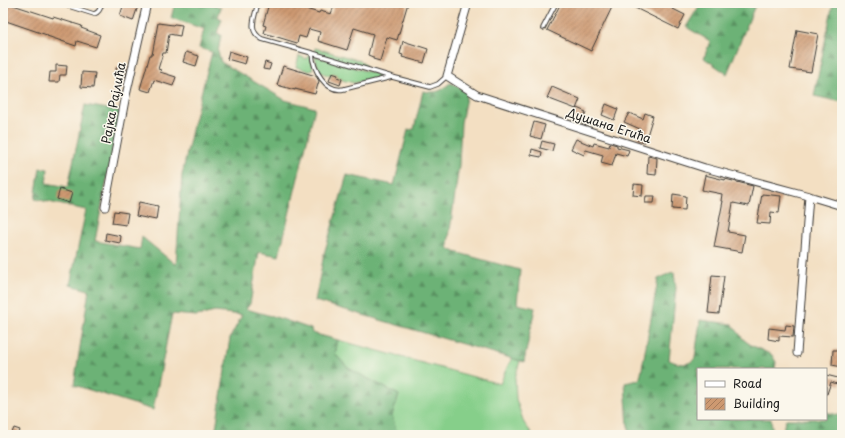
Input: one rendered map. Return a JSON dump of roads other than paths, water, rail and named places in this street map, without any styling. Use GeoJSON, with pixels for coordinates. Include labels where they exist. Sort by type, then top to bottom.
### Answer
{"type":"FeatureCollection","features":[{"type":"Feature","properties":{"kind":"street","name":"Рајка Рајлића"},"geometry":{"type":"LineString","coordinates":[[105,207],[125,100],[147,3]]}},
{"type":"Feature","properties":{"kind":"street"},"geometry":{"type":"LineString","coordinates":[[447,76],[468,3]]}},
{"type":"Feature","properties":{"kind":"street","name":"Душана Егића"},"geometry":{"type":"LineString","coordinates":[[447,76],[477,95],[705,168],[842,206]]}},
{"type":"Feature","properties":{"kind":"street"},"geometry":{"type":"LineString","coordinates":[[797,353],[809,196]]}},
{"type":"Feature","properties":{"kind":"lane"},"geometry":{"type":"LineString","coordinates":[[59,3],[94,14],[97,13],[102,3]]}},
{"type":"Feature","properties":{"kind":"lane"},"geometry":{"type":"LineString","coordinates":[[258,3],[253,25],[254,32],[262,39],[430,87],[438,84],[447,76]]}},
{"type":"Feature","properties":{"kind":"lane"},"geometry":{"type":"LineString","coordinates":[[543,28],[556,3]]}},
{"type":"Feature","properties":{"kind":"lane"},"geometry":{"type":"LineString","coordinates":[[312,54],[317,72],[331,88],[338,90],[344,89],[392,77]]}}]}
